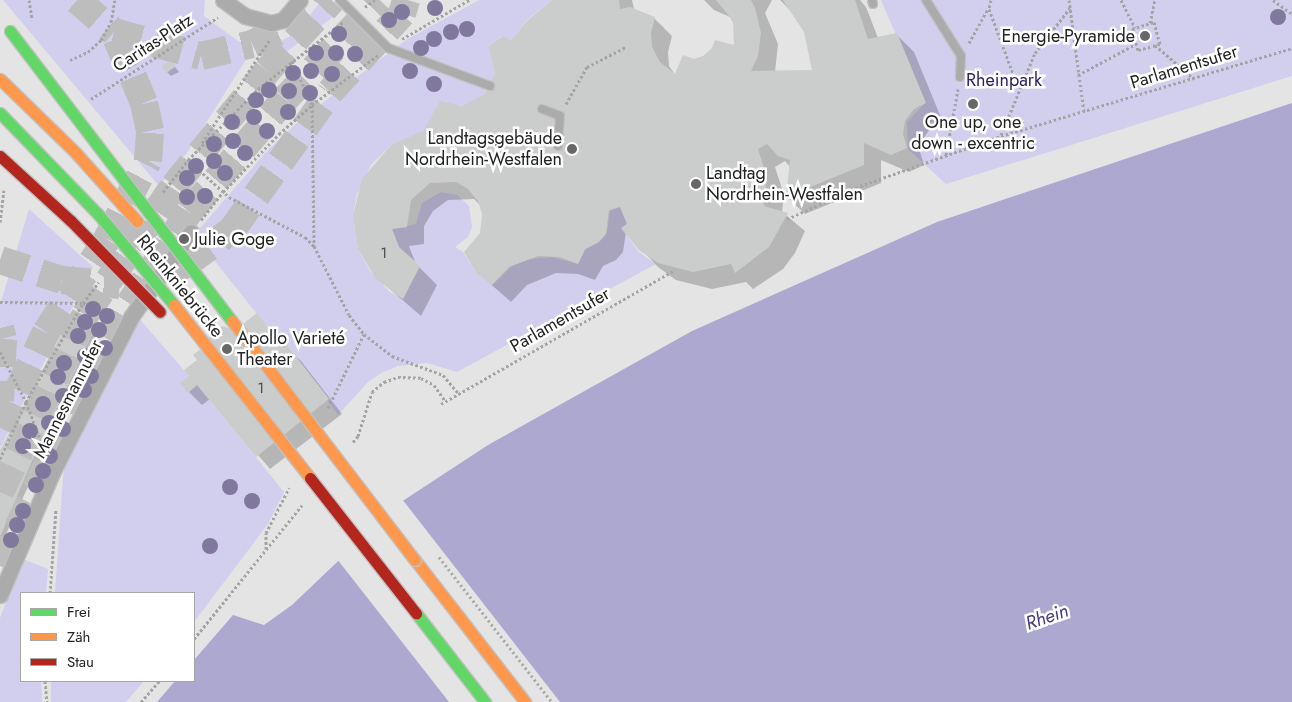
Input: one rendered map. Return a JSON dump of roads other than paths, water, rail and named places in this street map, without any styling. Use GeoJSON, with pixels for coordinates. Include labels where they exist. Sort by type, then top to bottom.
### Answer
{"type":"FeatureCollection","features":[{"type":"Feature","properties":{"kind":"highway"},"geometry":{"type":"LineString","coordinates":[[0,19],[134,189],[277,383],[525,702]]}},
{"type":"Feature","properties":{"kind":"highway","name":"Rheinkniebrücke"},"geometry":{"type":"LineString","coordinates":[[0,79],[75,152],[144,229]]}},
{"type":"Feature","properties":{"kind":"highway","name":"Rheinkniebrücke"},"geometry":{"type":"LineString","coordinates":[[0,113],[98,214],[261,414]]}},
{"type":"Feature","properties":{"kind":"highway","name":"Rheinkniebrücke"},"geometry":{"type":"LineString","coordinates":[[0,156],[71,221],[261,414]]}},
{"type":"Feature","properties":{"kind":"highway","name":"Rheinkniebrücke"},"geometry":{"type":"LineString","coordinates":[[157,244],[277,383]]}},
{"type":"Feature","properties":{"kind":"highway"},"geometry":{"type":"LineString","coordinates":[[261,414],[485,702]]}},
{"type":"Feature","properties":{"kind":"street"},"geometry":{"type":"LineString","coordinates":[[227,3],[246,16],[262,22],[283,20],[300,0]]}},
{"type":"Feature","properties":{"kind":"street","name":"Mannesmannufer"},"geometry":{"type":"LineString","coordinates":[[0,595],[52,473],[130,317],[191,232]]}},
{"type":"Feature","properties":{"kind":"lane"},"geometry":{"type":"LineString","coordinates":[[340,0],[388,48],[490,86]]}},
{"type":"Feature","properties":{"kind":"lane"},"geometry":{"type":"LineString","coordinates":[[926,0],[961,56],[960,77]]}},
{"type":"Feature","properties":{"kind":"lane"},"geometry":{"type":"LineString","coordinates":[[542,109],[560,116],[558,146]]}},
{"type":"Feature","properties":{"kind":"water","name":"Rhein"},"geometry":{"type":"Polygon","coordinates":[[[1292,103],[1292,702],[157,702],[174,682],[195,682],[195,659],[233,615],[264,625],[292,605],[398,504],[488,445],[692,331],[937,222],[1292,103]]]}},
{"type":"Feature","properties":{"kind":"tunnel"},"geometry":{"type":"LineString","coordinates":[[77,0],[114,32],[201,56],[252,44],[309,17]]}},
{"type":"Feature","properties":{"kind":"tunnel"},"geometry":{"type":"LineString","coordinates":[[0,492],[85,315],[174,186],[267,71],[332,0]]}},
{"type":"Feature","properties":{"kind":"tunnel"},"geometry":{"type":"LineString","coordinates":[[0,566],[107,339],[189,212],[285,99],[380,0]]}},
{"type":"Feature","properties":{"kind":"tunnel"},"geometry":{"type":"LineString","coordinates":[[166,273],[186,264],[232,230],[330,92],[402,14],[406,0]]}},
{"type":"Feature","properties":{"kind":"tunnel"},"geometry":{"type":"LineString","coordinates":[[0,428],[46,332],[107,239],[148,161],[150,131],[144,103],[114,32]]}},
{"type":"Feature","properties":{"kind":"tunnel"},"geometry":{"type":"LineString","coordinates":[[0,260],[62,280],[120,285]]}},
{"type":"Feature","properties":{"kind":"tunnel"},"geometry":{"type":"LineString","coordinates":[[0,328],[3,339],[0,401]]}},
{"type":"Feature","properties":{"kind":"place","name":"Energie-Pyramide"},"geometry":{"type":"Point","coordinates":[1145,36]}},
{"type":"Feature","properties":{"kind":"place","name":"One up, one down - excentric"},"geometry":{"type":"Point","coordinates":[973,104]}},
{"type":"Feature","properties":{"kind":"place","name":"Landtagsgebäude Nordrhein-Westfalen"},"geometry":{"type":"Point","coordinates":[572,149]}},
{"type":"Feature","properties":{"kind":"place","name":"Landtag Nordrhein-Westfalen"},"geometry":{"type":"Point","coordinates":[696,184]}},
{"type":"Feature","properties":{"kind":"place","name":"Julie Goge"},"geometry":{"type":"Point","coordinates":[184,239]}},
{"type":"Feature","properties":{"kind":"place","name":"Apollo Varieté Theater"},"geometry":{"type":"Point","coordinates":[227,349]}},
{"type":"Feature","properties":{"kind":"park label","name":"Rheinpark"},"geometry":{"type":"Point","coordinates":[1004,80]}}]}
